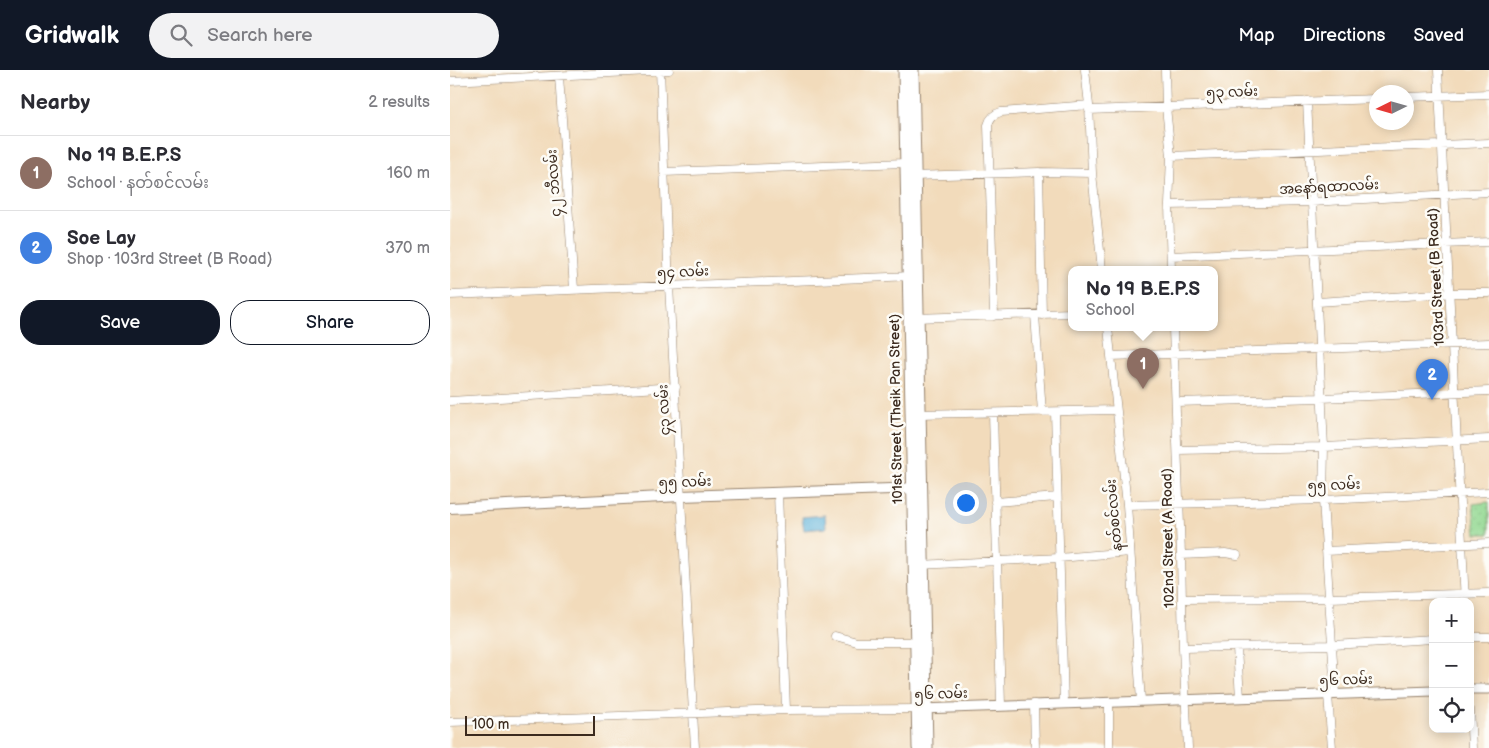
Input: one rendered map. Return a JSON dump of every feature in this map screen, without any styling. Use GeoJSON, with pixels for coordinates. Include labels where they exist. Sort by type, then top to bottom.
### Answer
{"type":"FeatureCollection","features":[{"type":"Feature","properties":{"kind":"main road","name":"101st Street (Theik Pan Street)"},"geometry":{"type":"LineString","coordinates":[[904,70],[905,163],[911,176]]}},
{"type":"Feature","properties":{"kind":"main road","name":"101st Street (Theik Pan Street)"},"geometry":{"type":"LineString","coordinates":[[913,70],[912,276],[917,414],[922,709],[918,748]]}},
{"type":"Feature","properties":{"kind":"main road","name":"၅၅ လမ်း"},"geometry":{"type":"LineString","coordinates":[[450,508],[681,496],[918,488]]}},
{"type":"Feature","properties":{"kind":"main road","name":"101st Street (Theik Pan Street)"},"geometry":{"type":"LineString","coordinates":[[919,564],[917,642],[927,748]]}},
{"type":"Feature","properties":{"kind":"street","name":"၄၃ လမ်း"},"geometry":{"type":"LineString","coordinates":[[660,70],[669,286],[696,748]]}},
{"type":"Feature","properties":{"kind":"street"},"geometry":{"type":"LineString","coordinates":[[450,81],[669,70]]}},
{"type":"Feature","properties":{"kind":"street"},"geometry":{"type":"LineString","coordinates":[[1085,70],[1092,173],[1102,266]]}},
{"type":"Feature","properties":{"kind":"street"},"geometry":{"type":"LineString","coordinates":[[1165,70],[1166,107],[1171,156],[1169,205],[1171,266]]}},
{"type":"Feature","properties":{"kind":"street","name":"103rd Street (B Road)"},"geometry":{"type":"LineString","coordinates":[[1438,70],[1465,598]]}},
{"type":"Feature","properties":{"kind":"street","name":"၄၂ ဘီလမ်း"},"geometry":{"type":"LineString","coordinates":[[559,76],[574,289]]}},
{"type":"Feature","properties":{"kind":"street"},"geometry":{"type":"LineString","coordinates":[[1414,97],[1489,94]]}},
{"type":"Feature","properties":{"kind":"street","name":"၅၃ လမ်း"},"geometry":{"type":"LineString","coordinates":[[991,174],[988,125],[991,117],[996,113],[1089,108],[1369,99]]}},
{"type":"Feature","properties":{"kind":"street"},"geometry":{"type":"LineString","coordinates":[[1307,101],[1324,447],[1323,500],[1333,645],[1332,748]]}},
{"type":"Feature","properties":{"kind":"street"},"geometry":{"type":"LineString","coordinates":[[1171,156],[1489,143]]}},
{"type":"Feature","properties":{"kind":"street"},"geometry":{"type":"LineString","coordinates":[[664,172],[905,163]]}},
{"type":"Feature","properties":{"kind":"street"},"geometry":{"type":"LineString","coordinates":[[911,176],[1039,172],[1092,173]]}},
{"type":"Feature","properties":{"kind":"street"},"geometry":{"type":"LineString","coordinates":[[1039,172],[1039,315],[1042,412]]}},
{"type":"Feature","properties":{"kind":"street"},"geometry":{"type":"LineString","coordinates":[[991,174],[994,316]]}},
{"type":"Feature","properties":{"kind":"street","name":"အနော်ရထာလမ်း"},"geometry":{"type":"LineString","coordinates":[[1169,205],[1311,202],[1444,193],[1489,192]]}},
{"type":"Feature","properties":{"kind":"street"},"geometry":{"type":"LineString","coordinates":[[1171,256],[1489,242]]}},
{"type":"Feature","properties":{"kind":"street","name":"၅၄ လမ်း"},"geometry":{"type":"LineString","coordinates":[[450,295],[912,276]]}},
{"type":"Feature","properties":{"kind":"street"},"geometry":{"type":"LineString","coordinates":[[1318,302],[1489,293]]}},
{"type":"Feature","properties":{"kind":"street"},"geometry":{"type":"LineString","coordinates":[[914,318],[1068,313]]}},
{"type":"Feature","properties":{"kind":"street","name":"နတ်စင်လမ်း"},"geometry":{"type":"LineString","coordinates":[[1108,331],[1127,505],[1141,701]]}},
{"type":"Feature","properties":{"kind":"street","name":"102nd Street (A Road)"},"geometry":{"type":"LineString","coordinates":[[1173,331],[1188,748]]}},
{"type":"Feature","properties":{"kind":"street"},"geometry":{"type":"LineString","coordinates":[[1110,356],[1489,343]]}},
{"type":"Feature","properties":{"kind":"street"},"geometry":{"type":"LineString","coordinates":[[450,401],[676,388]]}},
{"type":"Feature","properties":{"kind":"street"},"geometry":{"type":"LineString","coordinates":[[1176,402],[1489,391]]}},
{"type":"Feature","properties":{"kind":"street"},"geometry":{"type":"LineString","coordinates":[[917,414],[1116,410]]}},
{"type":"Feature","properties":{"kind":"street"},"geometry":{"type":"LineString","coordinates":[[1055,412],[1064,704]]}},
{"type":"Feature","properties":{"kind":"street"},"geometry":{"type":"LineString","coordinates":[[993,413],[1001,705]]}},
{"type":"Feature","properties":{"kind":"street"},"geometry":{"type":"LineString","coordinates":[[1178,450],[1324,447],[1489,439]]}},
{"type":"Feature","properties":{"kind":"street","name":"၅၅ လမ်း"},"geometry":{"type":"LineString","coordinates":[[1127,505],[1323,500],[1489,492]]}},
{"type":"Feature","properties":{"kind":"street"},"geometry":{"type":"LineString","coordinates":[[778,493],[786,710]]}},
{"type":"Feature","properties":{"kind":"street"},"geometry":{"type":"LineString","coordinates":[[995,502],[1057,497]]}},
{"type":"Feature","properties":{"kind":"street"},"geometry":{"type":"LineString","coordinates":[[1326,551],[1489,543]]}},
{"type":"Feature","properties":{"kind":"street"},"geometry":{"type":"LineString","coordinates":[[919,564],[1059,558],[1130,552]]}},
{"type":"Feature","properties":{"kind":"street"},"geometry":{"type":"LineString","coordinates":[[1181,555],[1225,553],[1237,555]]}},
{"type":"Feature","properties":{"kind":"street"},"geometry":{"type":"LineString","coordinates":[[1465,598],[1489,592]]}},
{"type":"Feature","properties":{"kind":"street"},"geometry":{"type":"LineString","coordinates":[[1182,599],[1429,598]]}},
{"type":"Feature","properties":{"kind":"street"},"geometry":{"type":"LineString","coordinates":[[836,636],[857,642],[917,642]]}},
{"type":"Feature","properties":{"kind":"street"},"geometry":{"type":"LineString","coordinates":[[1474,637],[1489,637]]}},
{"type":"Feature","properties":{"kind":"street"},"geometry":{"type":"LineString","coordinates":[[1183,648],[1333,645],[1429,639]]}},
{"type":"Feature","properties":{"kind":"street"},"geometry":{"type":"LineString","coordinates":[[1237,648],[1240,698]]}},
{"type":"Feature","properties":{"kind":"street"},"geometry":{"type":"LineString","coordinates":[[1474,689],[1489,689]]}},
{"type":"Feature","properties":{"kind":"street","name":"၅၆ လမ်း"},"geometry":{"type":"LineString","coordinates":[[450,722],[786,710],[922,709],[1429,691]]}},
{"type":"Feature","properties":{"kind":"street"},"geometry":{"type":"LineString","coordinates":[[1109,703],[1109,748]]}},
{"type":"Feature","properties":{"kind":"street"},"geometry":{"type":"LineString","coordinates":[[1034,704],[1034,748]]}},
{"type":"Feature","properties":{"kind":"street"},"geometry":{"type":"LineString","coordinates":[[1471,733],[1472,748]]}},
{"type":"Feature","properties":{"kind":"green space"},"geometry":{"type":"Polygon","coordinates":[[[1489,502],[1489,534],[1476,534],[1473,504],[1489,502]]]}},
{"type":"Feature","properties":{"kind":"water"},"geometry":{"type":"Polygon","coordinates":[[[825,515],[826,528],[804,530],[802,517],[825,515]]]}},
{"type":"Feature","properties":{"kind":"place","name":"No 19 B.E.P.S"},"geometry":{"type":"Point","coordinates":[1143,389]}},
{"type":"Feature","properties":{"kind":"place","name":"Soe Lay"},"geometry":{"type":"Point","coordinates":[1432,400]}}]}
